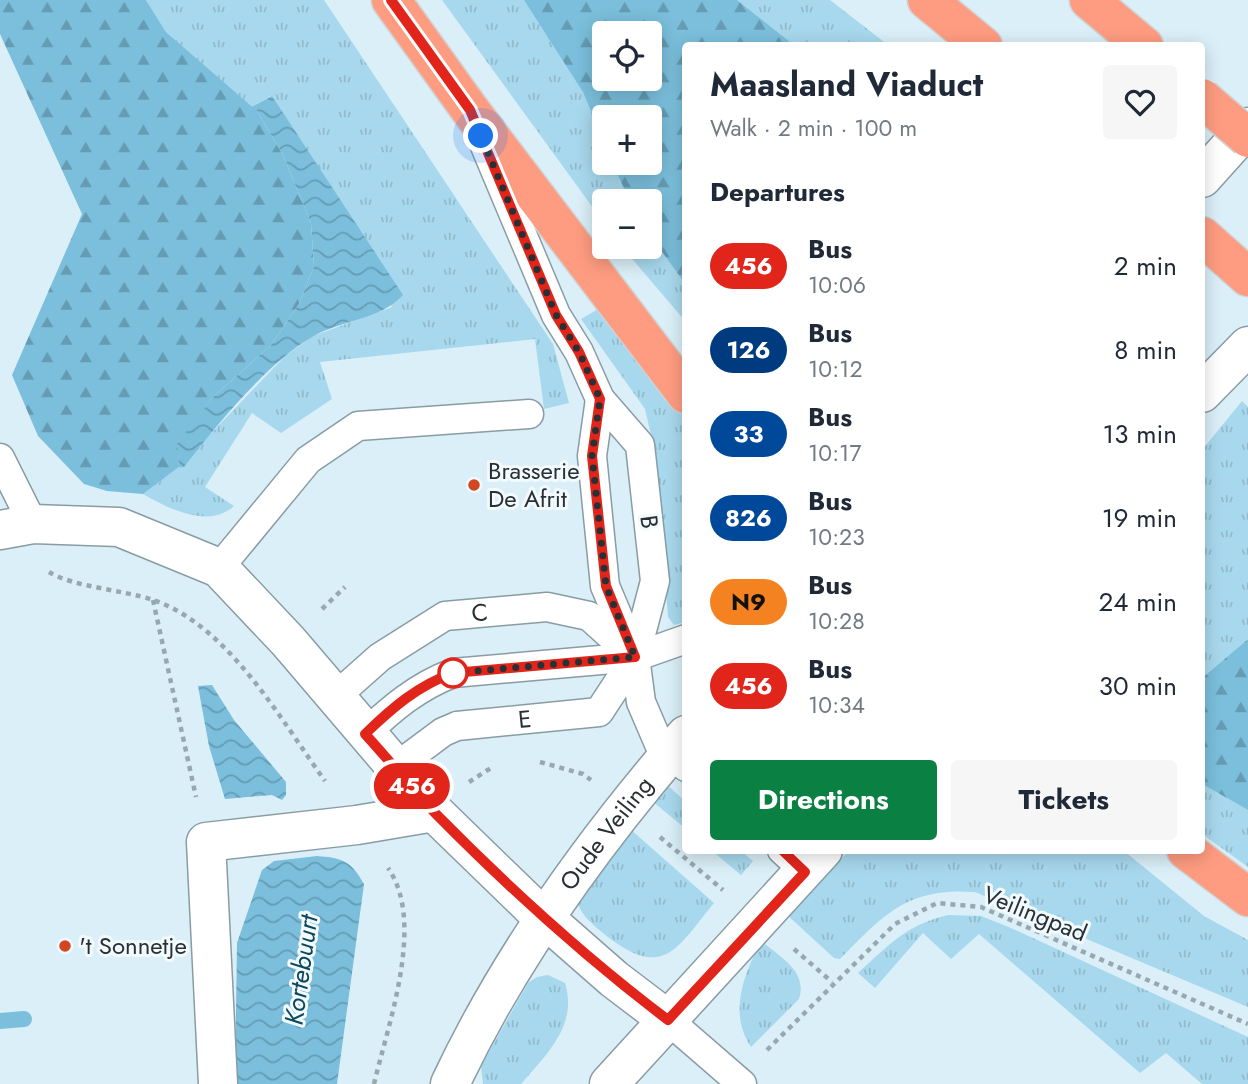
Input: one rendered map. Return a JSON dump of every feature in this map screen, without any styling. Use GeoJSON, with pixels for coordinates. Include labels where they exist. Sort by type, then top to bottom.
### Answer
{"type":"FeatureCollection","features":[{"type":"Feature","properties":{"kind":"highway"},"geometry":{"type":"LineString","coordinates":[[391,0],[470,110],[682,389]]}},
{"type":"Feature","properties":{"kind":"highway"},"geometry":{"type":"LineString","coordinates":[[927,0],[978,42]]}},
{"type":"Feature","properties":{"kind":"highway"},"geometry":{"type":"LineString","coordinates":[[1089,0],[1139,41]]}},
{"type":"Feature","properties":{"kind":"highway"},"geometry":{"type":"LineString","coordinates":[[1205,100],[1248,138]]}},
{"type":"Feature","properties":{"kind":"highway"},"geometry":{"type":"LineString","coordinates":[[1205,239],[1248,277]]}},
{"type":"Feature","properties":{"kind":"highway"},"geometry":{"type":"LineString","coordinates":[[644,340],[682,364]]}},
{"type":"Feature","properties":{"kind":"highway"},"geometry":{"type":"LineString","coordinates":[[1191,854],[1248,897]]}},
{"type":"Feature","properties":{"kind":"street"},"geometry":{"type":"LineString","coordinates":[[1205,175],[1248,127]]}},
{"type":"Feature","properties":{"kind":"street"},"geometry":{"type":"LineString","coordinates":[[1205,394],[1248,346]]}},
{"type":"Feature","properties":{"kind":"street"},"geometry":{"type":"LineString","coordinates":[[16,527],[119,527],[219,568],[434,812],[544,917],[614,979],[668,1020]]}},
{"type":"Feature","properties":{"kind":"street","name":"Oude Veiling"},"geometry":{"type":"LineString","coordinates":[[450,1084],[544,917],[681,752]]}},
{"type":"Feature","properties":{"kind":"street"},"geometry":{"type":"LineString","coordinates":[[218,1084],[205,842],[356,825],[434,812]]}},
{"type":"Feature","properties":{"kind":"street"},"geometry":{"type":"LineString","coordinates":[[609,1084],[668,1020],[806,856]]}},
{"type":"Feature","properties":{"kind":"lane","name":"B"},"geometry":{"type":"LineString","coordinates":[[470,110],[556,315],[579,352],[600,399],[639,445],[655,581],[635,657]]}},
{"type":"Feature","properties":{"kind":"lane"},"geometry":{"type":"LineString","coordinates":[[600,399],[592,456],[606,586],[635,657],[641,702],[659,744],[681,752]]}},
{"type":"Feature","properties":{"kind":"lane"},"geometry":{"type":"LineString","coordinates":[[219,568],[308,460],[358,426],[529,414]]}},
{"type":"Feature","properties":{"kind":"lane"},"geometry":{"type":"LineString","coordinates":[[0,458],[16,527]]}},
{"type":"Feature","properties":{"kind":"lane","name":"C"},"geometry":{"type":"LineString","coordinates":[[335,697],[380,657],[445,615],[547,607],[580,613],[589,615],[635,657]]}},
{"type":"Feature","properties":{"kind":"lane"},"geometry":{"type":"LineString","coordinates":[[365,734],[390,709],[425,684],[453,673],[635,657],[682,640]]}},
{"type":"Feature","properties":{"kind":"lane","name":"E"},"geometry":{"type":"LineString","coordinates":[[396,767],[443,732],[457,726],[599,712],[635,657]]}},
{"type":"Feature","properties":{"kind":"lane"},"geometry":{"type":"LineString","coordinates":[[668,1020],[740,1082]]}},
{"type":"Feature","properties":{"kind":"path"},"geometry":{"type":"LineString","coordinates":[[43,569],[53,575],[153,600],[186,615],[250,677],[396,880],[405,936],[374,1084]]}},
{"type":"Feature","properties":{"kind":"path"},"geometry":{"type":"LineString","coordinates":[[153,600],[205,842]]}},
{"type":"Feature","properties":{"kind":"path","name":"Veilingpad"},"geometry":{"type":"LineString","coordinates":[[740,1082],[895,924],[937,903],[981,906],[1248,1024]]}},
{"type":"Feature","properties":{"kind":"green space"},"geometry":{"type":"Polygon","coordinates":[[[0,0],[146,0],[166,32],[257,111],[283,155],[311,223],[314,266],[299,304],[271,345],[213,397],[178,444],[179,467],[143,494],[107,491],[84,484],[38,436],[12,375],[82,214],[0,34],[0,0]]]}},
{"type":"Feature","properties":{"kind":"green space"},"geometry":{"type":"Polygon","coordinates":[[[146,0],[324,0],[553,344],[569,403],[544,409],[535,339],[320,362],[332,399],[281,433],[252,413],[205,487],[234,506],[224,513],[201,516],[177,510],[143,494],[179,467],[285,356],[313,336],[392,307],[271,96],[251,107],[166,32],[146,0]]]}},
{"type":"Feature","properties":{"kind":"green space"},"geometry":{"type":"Polygon","coordinates":[[[442,0],[524,0],[564,56],[592,110],[592,175],[618,175],[624,189],[592,189],[592,206],[442,0]]]}},
{"type":"Feature","properties":{"kind":"green space"},"geometry":{"type":"Polygon","coordinates":[[[524,0],[737,0],[790,42],[682,42],[682,279],[662,252],[662,189],[624,189],[618,175],[662,175],[662,105],[592,105],[592,113],[583,92],[524,0]]]}},
{"type":"Feature","properties":{"kind":"green space"},"geometry":{"type":"Polygon","coordinates":[[[737,0],[830,0],[884,42],[790,42],[737,0]]]}},
{"type":"Feature","properties":{"kind":"green space"},"geometry":{"type":"Polygon","coordinates":[[[662,252],[682,279],[682,317],[632,259],[662,259],[662,252]]]}},
{"type":"Feature","properties":{"kind":"green space"},"geometry":{"type":"Polygon","coordinates":[[[600,308],[682,413],[682,623],[674,625],[668,617],[654,448],[645,409],[581,319],[600,308]]]}},
{"type":"Feature","properties":{"kind":"green space"},"geometry":{"type":"Polygon","coordinates":[[[1242,401],[1248,407],[1248,639],[1205,675],[1205,446],[1242,401]]]}},
{"type":"Feature","properties":{"kind":"green space"},"geometry":{"type":"Polygon","coordinates":[[[1248,639],[1248,810],[1205,786],[1205,675],[1248,639]]]}},
{"type":"Feature","properties":{"kind":"green space"},"geometry":{"type":"Polygon","coordinates":[[[665,783],[682,798],[682,826],[652,801],[665,783]]]}},
{"type":"Feature","properties":{"kind":"green space"},"geometry":{"type":"Polygon","coordinates":[[[1205,786],[1248,810],[1248,867],[1205,836],[1205,786]]]}},
{"type":"Feature","properties":{"kind":"green space"},"geometry":{"type":"Polygon","coordinates":[[[629,828],[714,903],[680,944],[669,953],[657,957],[627,950],[608,937],[586,917],[577,901],[629,828]]]}},
{"type":"Feature","properties":{"kind":"green space"},"geometry":{"type":"Polygon","coordinates":[[[716,854],[745,854],[753,861],[741,875],[716,854]]]}},
{"type":"Feature","properties":{"kind":"green space"},"geometry":{"type":"Polygon","coordinates":[[[846,854],[1128,854],[1204,916],[1248,940],[1248,1007],[975,892],[932,894],[914,899],[884,917],[840,959],[834,958],[785,913],[846,854]]]}},
{"type":"Feature","properties":{"kind":"green space"},"geometry":{"type":"Polygon","coordinates":[[[948,915],[981,916],[1011,928],[1248,1037],[1248,1084],[1202,1084],[1166,1053],[1140,1073],[979,934],[951,959],[923,933],[875,988],[858,973],[909,930],[948,915]]]}},
{"type":"Feature","properties":{"kind":"green space"},"geometry":{"type":"Polygon","coordinates":[[[761,941],[784,959],[796,973],[801,989],[799,999],[751,1047],[740,1020],[741,994],[744,980],[761,941]]]}},
{"type":"Feature","properties":{"kind":"green space"},"geometry":{"type":"Polygon","coordinates":[[[548,975],[565,983],[568,998],[564,1026],[558,1038],[521,1084],[483,1084],[481,1066],[528,983],[537,977],[548,975]]]}},
{"type":"Feature","properties":{"kind":"water"},"geometry":{"type":"Polygon","coordinates":[[[272,96],[403,295],[383,310],[323,331],[295,348],[260,379],[184,467],[179,467],[177,444],[213,397],[271,345],[299,304],[314,266],[311,223],[283,155],[257,111],[251,107],[272,96]]]}},
{"type":"Feature","properties":{"kind":"water"},"geometry":{"type":"Polygon","coordinates":[[[212,685],[234,720],[286,782],[286,795],[282,800],[272,795],[225,799],[209,746],[198,686],[212,685]]]}},
{"type":"Feature","properties":{"kind":"water","name":"Kortebuurt"},"geometry":{"type":"Polygon","coordinates":[[[317,856],[345,862],[355,870],[364,884],[337,1084],[235,1084],[237,943],[262,870],[274,861],[317,856]]]}},
{"type":"Feature","properties":{"kind":"waterway"},"geometry":{"type":"LineString","coordinates":[[0,1021],[24,1019]]}},
{"type":"Feature","properties":{"kind":"bus line","name":"456"},"geometry":{"type":"LineString","coordinates":[[391,0],[470,110],[556,315],[579,352],[600,399],[592,456],[606,586],[635,657],[453,673],[425,684],[390,709],[365,734],[434,812],[533,908],[614,979],[668,1020],[805,872],[786,854]]}},
{"type":"Feature","properties":{"kind":"place","name":"Brasserie De Afrit"},"geometry":{"type":"Point","coordinates":[474,485]}},
{"type":"Feature","properties":{"kind":"place","name":"'t Sonnetje"},"geometry":{"type":"Point","coordinates":[65,946]}},
{"type":"Feature","properties":{"kind":"route"},"geometry":{"type":"LineString","coordinates":[[453,673],[635,657],[606,586],[592,456],[600,399],[579,352],[556,315],[481,136]]}}]}
